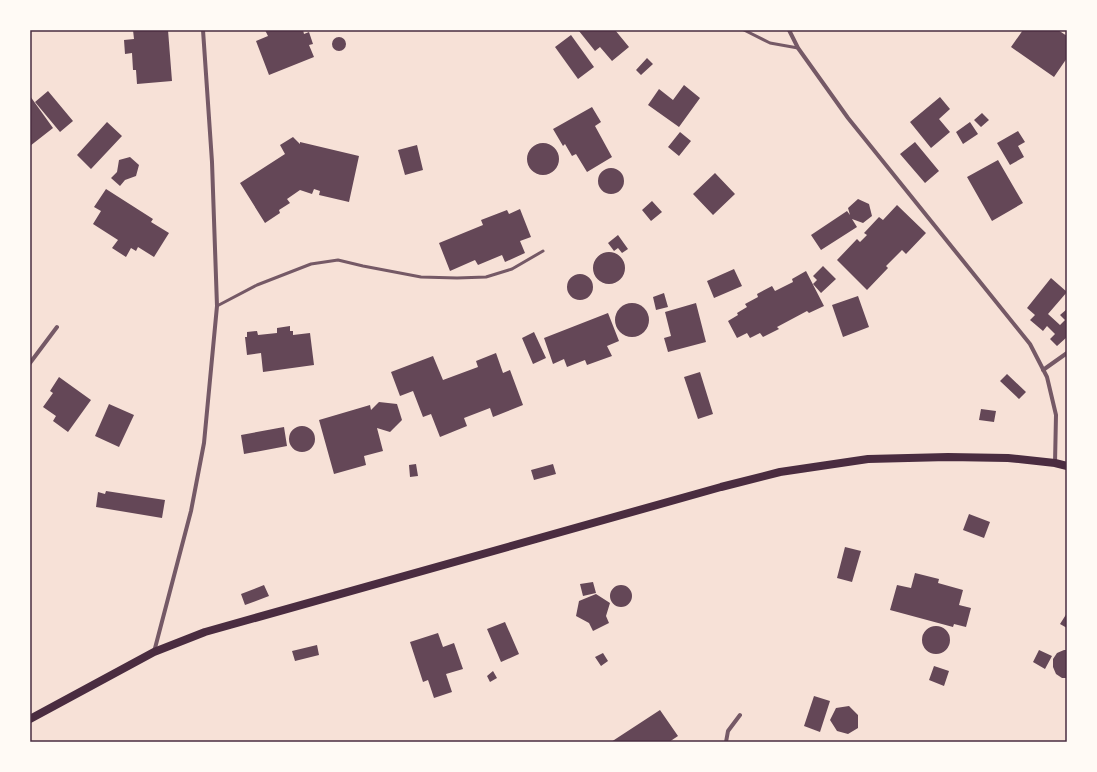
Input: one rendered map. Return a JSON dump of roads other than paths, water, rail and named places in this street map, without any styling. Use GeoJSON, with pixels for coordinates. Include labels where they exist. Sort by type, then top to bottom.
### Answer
{"type":"FeatureCollection","features":[{"type":"Feature","properties":{"kind":"main road"},"geometry":{"type":"LineString","coordinates":[[30,719],[154,652],[205,632],[780,472],[868,459],[948,457],[1001,458],[1055,463],[1067,466]]}},
{"type":"Feature","properties":{"kind":"street"},"geometry":{"type":"LineString","coordinates":[[154,652],[191,511],[204,443],[217,306],[212,162],[203,30]]}},
{"type":"Feature","properties":{"kind":"street"},"geometry":{"type":"LineString","coordinates":[[789,30],[798,48],[848,118],[1030,344],[1046,377],[1056,415],[1055,463]]}},
{"type":"Feature","properties":{"kind":"street"},"geometry":{"type":"LineString","coordinates":[[30,363],[57,327]]}},
{"type":"Feature","properties":{"kind":"street"},"geometry":{"type":"LineString","coordinates":[[1043,370],[1067,353]]}},
{"type":"Feature","properties":{"kind":"street"},"geometry":{"type":"LineString","coordinates":[[726,742],[728,731],[740,716]]}},
{"type":"Feature","properties":{"kind":"lane"},"geometry":{"type":"LineString","coordinates":[[744,30],[770,43],[798,48]]}},
{"type":"Feature","properties":{"kind":"lane"},"geometry":{"type":"LineString","coordinates":[[217,306],[257,285],[311,264],[338,260],[421,276],[458,278],[486,277],[512,269],[543,251]]}}]}
